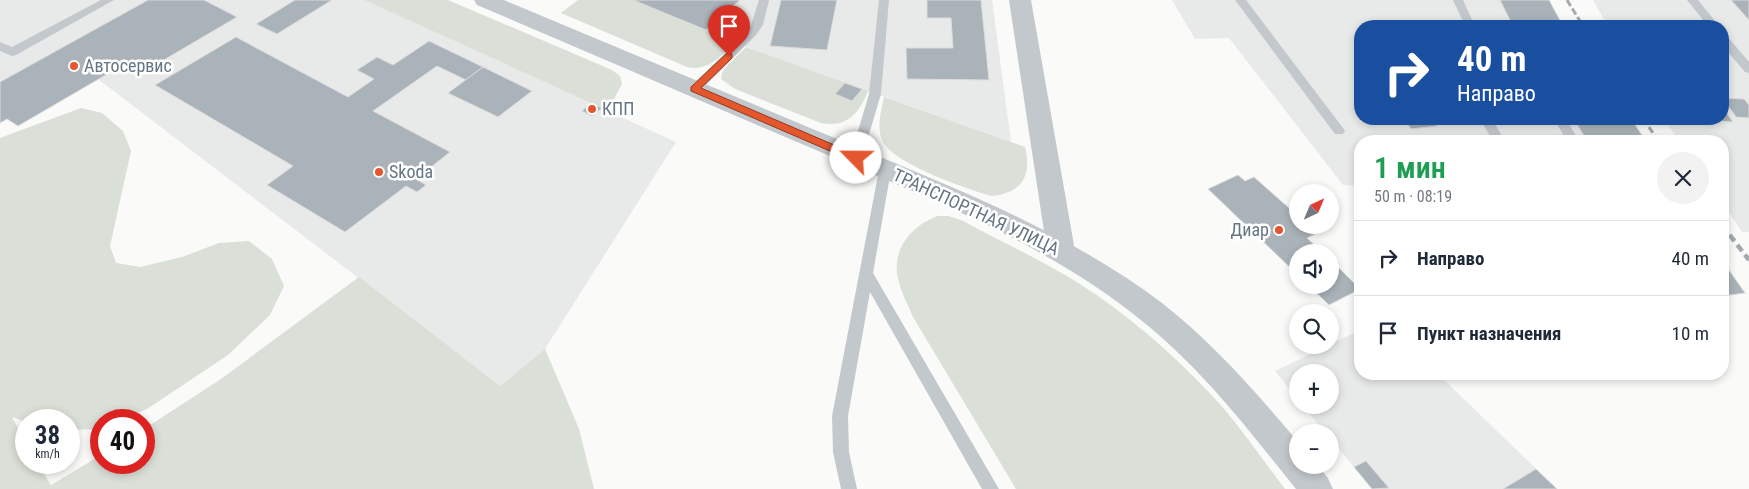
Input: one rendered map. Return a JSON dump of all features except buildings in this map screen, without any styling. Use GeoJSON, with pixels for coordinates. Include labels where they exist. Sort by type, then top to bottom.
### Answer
{"type":"FeatureCollection","features":[{"type":"Feature","properties":{"kind":"street","name":"ТРАНСПОРТНАЯ УЛИЦА"},"geometry":{"type":"LineString","coordinates":[[485,0],[1012,224],[1061,251],[1124,292],[1162,320],[1207,361],[1264,425],[1316,489]]}},
{"type":"Feature","properties":{"kind":"street"},"geometry":{"type":"LineString","coordinates":[[1020,0],[1061,251]]}},
{"type":"Feature","properties":{"kind":"lane"},"geometry":{"type":"LineString","coordinates":[[0,46],[12,52],[109,0]]}},
{"type":"Feature","properties":{"kind":"lane"},"geometry":{"type":"LineString","coordinates":[[695,89],[752,33],[757,24],[764,0]]}},
{"type":"Feature","properties":{"kind":"lane"},"geometry":{"type":"LineString","coordinates":[[856,158],[875,94],[884,0]]}},
{"type":"Feature","properties":{"kind":"lane"},"geometry":{"type":"LineString","coordinates":[[1240,0],[1339,131]]}},
{"type":"Feature","properties":{"kind":"lane"},"geometry":{"type":"LineString","coordinates":[[1458,0],[1467,20]]}},
{"type":"Feature","properties":{"kind":"lane"},"geometry":{"type":"LineString","coordinates":[[1692,0],[1709,20]]}},
{"type":"Feature","properties":{"kind":"lane"},"geometry":{"type":"LineString","coordinates":[[1729,45],[1749,69]]}},
{"type":"Feature","properties":{"kind":"lane"},"geometry":{"type":"LineString","coordinates":[[849,489],[841,452],[840,416],[885,170]]}},
{"type":"Feature","properties":{"kind":"lane"},"geometry":{"type":"LineString","coordinates":[[865,271],[991,489]]}},
{"type":"Feature","properties":{"kind":"shaded area"},"geometry":{"type":"Polygon","coordinates":[[[0,0],[364,0],[676,142],[545,349],[500,386],[98,79],[0,123],[0,0]]]}},
{"type":"Feature","properties":{"kind":"shaded area"},"geometry":{"type":"Polygon","coordinates":[[[364,0],[448,0],[612,70],[620,76],[622,84],[613,101],[604,109],[364,0]]]}},
{"type":"Feature","properties":{"kind":"shaded area"},"geometry":{"type":"Polygon","coordinates":[[[578,0],[633,0],[735,42],[714,62],[701,67],[687,67],[561,13],[578,0]]]}},
{"type":"Feature","properties":{"kind":"shaded area"},"geometry":{"type":"Polygon","coordinates":[[[633,0],[992,0],[1011,142],[767,55],[633,0]]]}},
{"type":"Feature","properties":{"kind":"shaded area"},"geometry":{"type":"Polygon","coordinates":[[[1172,0],[1549,0],[1560,20],[1354,20],[1354,125],[1635,125],[1642,135],[1354,135],[1354,186],[1343,185],[1229,38],[1195,39],[1172,0]]]}},
{"type":"Feature","properties":{"kind":"shaded area"},"geometry":{"type":"Polygon","coordinates":[[[1593,0],[1749,0],[1749,232],[1742,232],[1729,212],[1729,135],[1675,135],[1668,125],[1729,125],[1729,20],[1605,20],[1593,0]]]}},
{"type":"Feature","properties":{"kind":"shaded area"},"geometry":{"type":"Polygon","coordinates":[[[746,47],[868,91],[856,113],[851,118],[838,123],[821,123],[735,89],[721,79],[722,73],[727,66],[746,47]]]}},
{"type":"Feature","properties":{"kind":"shaded area"},"geometry":{"type":"Polygon","coordinates":[[[884,97],[1025,147],[1027,166],[1026,174],[1022,181],[1011,191],[992,196],[935,176],[905,161],[885,145],[880,134],[880,115],[884,97]]]}},
{"type":"Feature","properties":{"kind":"shaded area"},"geometry":{"type":"Polygon","coordinates":[[[81,108],[102,113],[123,131],[131,151],[110,246],[116,263],[140,267],[182,257],[219,243],[249,241],[272,259],[284,286],[270,315],[228,355],[147,409],[90,409],[90,429],[80,430],[80,409],[15,409],[15,418],[12,417],[15,423],[15,474],[44,474],[51,485],[69,474],[80,474],[80,468],[90,462],[90,474],[155,474],[155,422],[221,379],[359,277],[500,386],[545,349],[579,429],[594,489],[0,489],[0,138],[81,108]]]}},
{"type":"Feature","properties":{"kind":"shaded area"},"geometry":{"type":"Polygon","coordinates":[[[938,216],[948,216],[961,220],[1048,265],[1082,285],[1132,321],[1165,349],[1211,394],[1285,489],[1016,489],[913,317],[900,284],[897,263],[902,245],[907,237],[921,224],[938,216]]]}},
{"type":"Feature","properties":{"kind":"shaded area"},"geometry":{"type":"Polygon","coordinates":[[[1354,333],[1354,380],[1444,380],[1557,489],[1372,489],[1339,449],[1339,424],[1318,424],[1310,414],[1339,414],[1339,364],[1290,364],[1310,354],[1339,354],[1339,340],[1354,333]]]}},
{"type":"Feature","properties":{"kind":"shaded area"},"geometry":{"type":"Polygon","coordinates":[[[1289,364],[1289,389],[1275,371],[1289,364]]]}},
{"type":"Feature","properties":{"kind":"railway"},"geometry":{"type":"LineString","coordinates":[[1567,0],[1579,20]]}},
{"type":"Feature","properties":{"kind":"railway"},"geometry":{"type":"LineString","coordinates":[[1647,125],[1655,135]]}},
{"type":"Feature","properties":{"kind":"railway"},"geometry":{"type":"LineString","coordinates":[[1729,234],[1749,260]]}},
{"type":"Feature","properties":{"kind":"place","name":"Автосервис"},"geometry":{"type":"Point","coordinates":[74,66]}},
{"type":"Feature","properties":{"kind":"place","name":"КПП"},"geometry":{"type":"Point","coordinates":[592,109]}},
{"type":"Feature","properties":{"kind":"place","name":"Skoda"},"geometry":{"type":"Point","coordinates":[379,172]}},
{"type":"Feature","properties":{"kind":"place","name":"Диар"},"geometry":{"type":"Point","coordinates":[1279,230]}},
{"type":"Feature","properties":{"kind":"route"},"geometry":{"type":"LineString","coordinates":[[729,56],[695,89],[856,158]]}}]}
